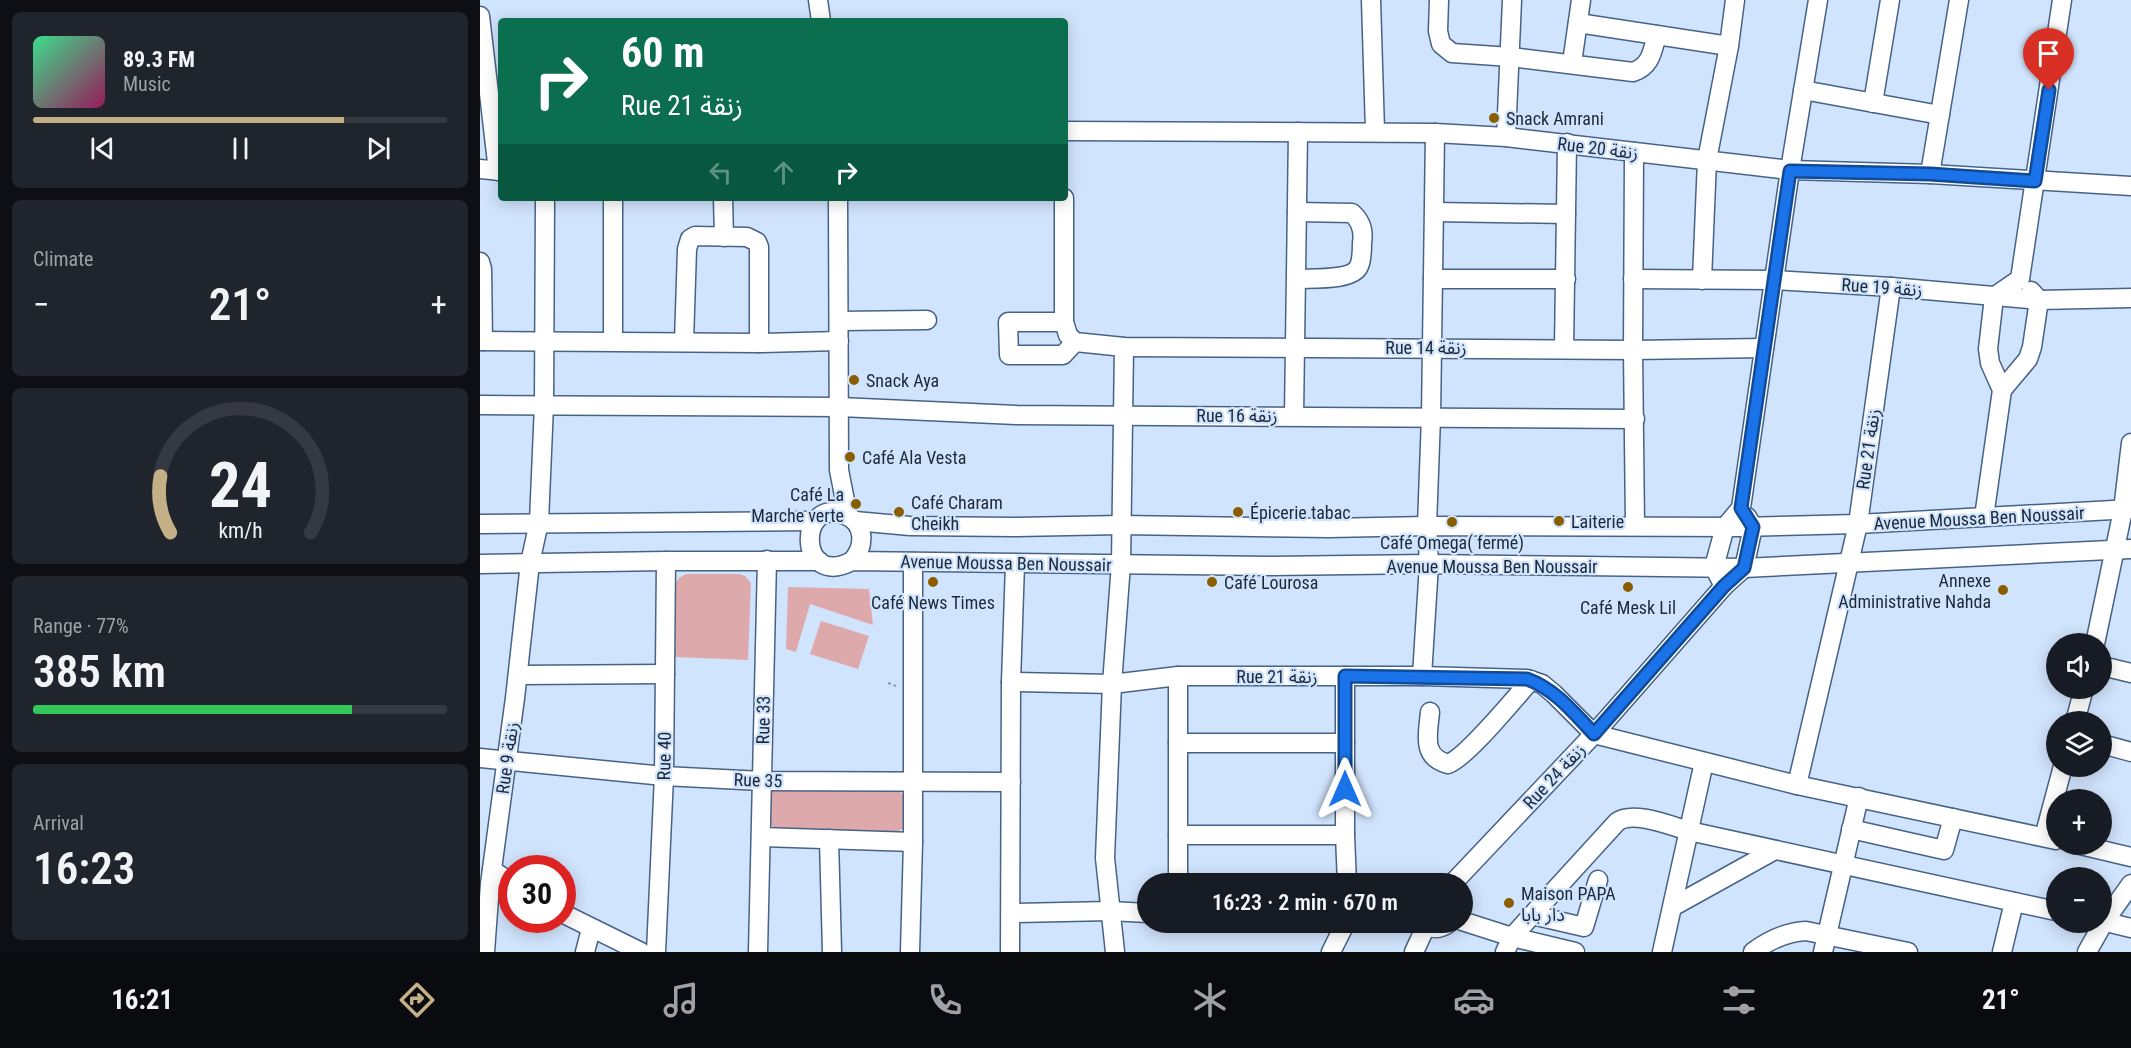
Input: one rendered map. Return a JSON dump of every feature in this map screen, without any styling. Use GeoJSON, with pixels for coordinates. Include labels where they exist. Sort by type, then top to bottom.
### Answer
{"type":"FeatureCollection","features":[{"type":"Feature","properties":{"kind":"street"},"geometry":{"type":"LineString","coordinates":[[818,0],[821,18]]}},
{"type":"Feature","properties":{"kind":"street"},"geometry":{"type":"LineString","coordinates":[[1371,0],[1375,131]]}},
{"type":"Feature","properties":{"kind":"street"},"geometry":{"type":"LineString","coordinates":[[1439,0],[1438,31],[1441,44],[1452,53],[1572,63],[1633,72],[1646,66],[1650,60],[1657,35]]}},
{"type":"Feature","properties":{"kind":"street"},"geometry":{"type":"LineString","coordinates":[[1506,137],[1512,0]]}},
{"type":"Feature","properties":{"kind":"street"},"geometry":{"type":"LineString","coordinates":[[1572,63],[1581,0]]}},
{"type":"Feature","properties":{"kind":"street"},"geometry":{"type":"LineString","coordinates":[[1702,280],[1707,160],[1729,46],[1735,0]]}},
{"type":"Feature","properties":{"kind":"street"},"geometry":{"type":"LineString","coordinates":[[1724,586],[1714,567],[1725,527],[1741,508],[1790,171],[1818,0]]}},
{"type":"Feature","properties":{"kind":"street"},"geometry":{"type":"LineString","coordinates":[[1873,103],[1890,0]]}},
{"type":"Feature","properties":{"kind":"street"},"geometry":{"type":"LineString","coordinates":[[1930,174],[1959,0]]}},
{"type":"Feature","properties":{"kind":"street"},"geometry":{"type":"LineString","coordinates":[[2002,390],[1989,363],[1988,349],[1994,297],[2019,279],[2062,0]]}},
{"type":"Feature","properties":{"kind":"street"},"geometry":{"type":"LineString","coordinates":[[480,16],[493,170]]}},
{"type":"Feature","properties":{"kind":"street"},"geometry":{"type":"LineString","coordinates":[[1578,23],[1729,46]]}},
{"type":"Feature","properties":{"kind":"street"},"geometry":{"type":"LineString","coordinates":[[1803,90],[1940,115]]}},
{"type":"Feature","properties":{"kind":"street","name":"Rue 20 زنقة"},"geometry":{"type":"LineString","coordinates":[[1068,131],[1435,133],[1567,143],[1790,171],[1930,174],[2131,186]]}},
{"type":"Feature","properties":{"kind":"street"},"geometry":{"type":"LineString","coordinates":[[1294,416],[1298,132]]}},
{"type":"Feature","properties":{"kind":"street"},"geometry":{"type":"LineString","coordinates":[[1422,676],[1429,564],[1427,526],[1435,133]]}},
{"type":"Feature","properties":{"kind":"street"},"geometry":{"type":"LineString","coordinates":[[1564,349],[1567,143]]}},
{"type":"Feature","properties":{"kind":"street"},"geometry":{"type":"LineString","coordinates":[[1634,152],[1635,526]]}},
{"type":"Feature","properties":{"kind":"street","name":"Rue 9 زنقة"},"geometry":{"type":"LineString","coordinates":[[485,952],[487,879],[518,675],[530,563],[539,522],[544,405],[545,201]]}},
{"type":"Feature","properties":{"kind":"street"},"geometry":{"type":"LineString","coordinates":[[613,201],[613,341]]}},
{"type":"Feature","properties":{"kind":"street"},"geometry":{"type":"LineString","coordinates":[[723,201],[724,237]]}},
{"type":"Feature","properties":{"kind":"street"},"geometry":{"type":"LineString","coordinates":[[480,564],[767,560],[819,561],[835,567],[852,561],[862,546],[862,537],[852,519],[839,470],[838,201]]}},
{"type":"Feature","properties":{"kind":"street"},"geometry":{"type":"LineString","coordinates":[[1064,201],[1064,322],[1068,335],[1081,343],[1063,355],[1009,355],[1008,322],[1064,322]]}},
{"type":"Feature","properties":{"kind":"street"},"geometry":{"type":"LineString","coordinates":[[1297,279],[1344,277],[1355,272],[1359,266],[1363,239],[1361,224],[1352,213],[1298,212]]}},
{"type":"Feature","properties":{"kind":"street"},"geometry":{"type":"LineString","coordinates":[[1435,212],[1566,214]]}},
{"type":"Feature","properties":{"kind":"street"},"geometry":{"type":"LineString","coordinates":[[684,342],[688,243],[690,238],[695,236],[753,238],[759,247],[759,343]]}},
{"type":"Feature","properties":{"kind":"street"},"geometry":{"type":"LineString","coordinates":[[480,262],[482,269],[481,341],[759,343],[839,341]]}},
{"type":"Feature","properties":{"kind":"street"},"geometry":{"type":"LineString","coordinates":[[1433,279],[1566,279]]}},
{"type":"Feature","properties":{"kind":"street","name":"Rue 19 زنقة"},"geometry":{"type":"LineString","coordinates":[[1633,279],[1774,280],[1891,287],[2039,300],[2131,297]]}},
{"type":"Feature","properties":{"kind":"street"},"geometry":{"type":"LineString","coordinates":[[1984,518],[2002,390],[2028,359],[2039,300],[2019,279]]}},
{"type":"Feature","properties":{"kind":"street","name":"Rue 21 زنقة"},"geometry":{"type":"LineString","coordinates":[[1797,785],[1858,524],[1891,287]]}},
{"type":"Feature","properties":{"kind":"street"},"geometry":{"type":"LineString","coordinates":[[839,321],[927,320]]}},
{"type":"Feature","properties":{"kind":"street","name":"Rue 14 زنقة"},"geometry":{"type":"LineString","coordinates":[[1081,343],[1124,346],[1633,350],[1764,348]]}},
{"type":"Feature","properties":{"kind":"street"},"geometry":{"type":"LineString","coordinates":[[1115,952],[1105,858],[1112,684],[1121,564],[1124,346]]}},
{"type":"Feature","properties":{"kind":"street","name":"Rue 16 زنقة"},"geometry":{"type":"LineString","coordinates":[[480,405],[840,407],[1016,415],[1635,419]]}},
{"type":"Feature","properties":{"kind":"street"},"geometry":{"type":"LineString","coordinates":[[2098,633],[2123,550],[2131,443]]}},
{"type":"Feature","properties":{"kind":"street"},"geometry":{"type":"LineString","coordinates":[[819,561],[813,554],[808,537],[833,490],[839,470]]}},
{"type":"Feature","properties":{"kind":"street"},"geometry":{"type":"LineString","coordinates":[[1741,508],[1753,527],[1744,568]]}},
{"type":"Feature","properties":{"kind":"street","name":"Avenue Moussa Ben Noussair"},"geometry":{"type":"LineString","coordinates":[[852,519],[910,526],[1753,527],[1984,518],[2127,509]]}},
{"type":"Feature","properties":{"kind":"street"},"geometry":{"type":"LineString","coordinates":[[480,524],[819,518],[831,513],[852,519]]}},
{"type":"Feature","properties":{"kind":"street","name":"Avenue Moussa Ben Noussair"},"geometry":{"type":"LineString","coordinates":[[852,561],[1744,568],[2123,550]]}},
{"type":"Feature","properties":{"kind":"street","name":"Rue 33"},"geometry":{"type":"LineString","coordinates":[[758,952],[767,560]]}},
{"type":"Feature","properties":{"kind":"street","name":"Rue 40"},"geometry":{"type":"LineString","coordinates":[[656,952],[664,776],[666,561]]}},
{"type":"Feature","properties":{"kind":"street"},"geometry":{"type":"LineString","coordinates":[[910,952],[913,842],[913,562]]}},
{"type":"Feature","properties":{"kind":"street"},"geometry":{"type":"LineString","coordinates":[[1010,952],[1011,682],[1015,564]]}},
{"type":"Feature","properties":{"kind":"street","name":"Rue 24 زنقة"},"geometry":{"type":"LineString","coordinates":[[1462,873],[1594,734],[1724,586],[1744,568]]}},
{"type":"Feature","properties":{"kind":"street"},"geometry":{"type":"LineString","coordinates":[[2112,668],[2131,673]]}},
{"type":"Feature","properties":{"kind":"street"},"geometry":{"type":"LineString","coordinates":[[518,675],[665,674]]}},
{"type":"Feature","properties":{"kind":"street"},"geometry":{"type":"LineString","coordinates":[[1178,676],[1178,873]]}},
{"type":"Feature","properties":{"kind":"street","name":"Rue 21 زنقة"},"geometry":{"type":"LineString","coordinates":[[1011,682],[1112,684],[1178,676],[1513,677],[1542,684],[1594,734]]}},
{"type":"Feature","properties":{"kind":"street"},"geometry":{"type":"LineString","coordinates":[[1345,676],[1347,873]]}},
{"type":"Feature","properties":{"kind":"street"},"geometry":{"type":"LineString","coordinates":[[1430,712],[1428,739],[1430,752],[1434,758],[1448,764],[1471,746],[1531,680]]}},
{"type":"Feature","properties":{"kind":"street"},"geometry":{"type":"LineString","coordinates":[[1594,734],[1797,785],[2046,837]]}},
{"type":"Feature","properties":{"kind":"street"},"geometry":{"type":"LineString","coordinates":[[1178,743],[1345,744]]}},
{"type":"Feature","properties":{"kind":"street"},"geometry":{"type":"LineString","coordinates":[[2112,747],[2131,752]]}},
{"type":"Feature","properties":{"kind":"street","name":"Rue 35"},"geometry":{"type":"LineString","coordinates":[[480,758],[664,776],[762,781],[1011,782]]}},
{"type":"Feature","properties":{"kind":"street"},"geometry":{"type":"LineString","coordinates":[[1662,952],[1704,762]]}},
{"type":"Feature","properties":{"kind":"street"},"geometry":{"type":"LineString","coordinates":[[1823,952],[1859,797]]}},
{"type":"Feature","properties":{"kind":"street"},"geometry":{"type":"LineString","coordinates":[[1508,944],[1621,818],[1637,818],[2046,909]]}},
{"type":"Feature","properties":{"kind":"street"},"geometry":{"type":"LineString","coordinates":[[1851,829],[1944,850],[1953,818]]}},
{"type":"Feature","properties":{"kind":"street"},"geometry":{"type":"LineString","coordinates":[[1178,835],[1345,835]]}},
{"type":"Feature","properties":{"kind":"street"},"geometry":{"type":"LineString","coordinates":[[761,837],[913,842]]}},
{"type":"Feature","properties":{"kind":"street"},"geometry":{"type":"LineString","coordinates":[[829,839],[832,952]]}},
{"type":"Feature","properties":{"kind":"street"},"geometry":{"type":"LineString","coordinates":[[1674,906],[1776,850]]}},
{"type":"Feature","properties":{"kind":"street"},"geometry":{"type":"LineString","coordinates":[[2112,853],[2131,857]]}},
{"type":"Feature","properties":{"kind":"street"},"geometry":{"type":"LineString","coordinates":[[1532,915],[1584,927],[1598,880]]}},
{"type":"Feature","properties":{"kind":"street"},"geometry":{"type":"LineString","coordinates":[[2112,910],[2131,884]]}},
{"type":"Feature","properties":{"kind":"street"},"geometry":{"type":"LineString","coordinates":[[2002,952],[2014,902]]}},
{"type":"Feature","properties":{"kind":"street"},"geometry":{"type":"LineString","coordinates":[[1011,913],[1137,912]]}},
{"type":"Feature","properties":{"kind":"street"},"geometry":{"type":"LineString","coordinates":[[576,920],[641,952]]}},
{"type":"Feature","properties":{"kind":"street"},"geometry":{"type":"LineString","coordinates":[[2112,924],[2131,928]]}},
{"type":"Feature","properties":{"kind":"street"},"geometry":{"type":"LineString","coordinates":[[1473,926],[1508,944],[1575,952]]}},
{"type":"Feature","properties":{"kind":"street"},"geometry":{"type":"LineString","coordinates":[[585,952],[591,928]]}},
{"type":"Feature","properties":{"kind":"street"},"geometry":{"type":"LineString","coordinates":[[1753,952],[1767,942],[1789,933],[1806,931],[1908,952]]}},
{"type":"Feature","properties":{"kind":"street"},"geometry":{"type":"LineString","coordinates":[[1331,952],[1340,933]]}},
{"type":"Feature","properties":{"kind":"street"},"geometry":{"type":"LineString","coordinates":[[1414,952],[1421,933]]}},
{"type":"Feature","properties":{"kind":"street"},"geometry":{"type":"LineString","coordinates":[[2087,952],[2097,933]]}},
{"type":"Feature","properties":{"kind":"shaded area"},"geometry":{"type":"Polygon","coordinates":[[[686,574],[739,574],[745,576],[751,583],[748,660],[675,657],[676,583],[686,574]]]}},
{"type":"Feature","properties":{"kind":"shaded area"},"geometry":{"type":"Polygon","coordinates":[[[788,587],[869,589],[873,625],[810,604],[796,652],[786,649],[788,587]]]}},
{"type":"Feature","properties":{"kind":"shaded area"},"geometry":{"type":"Polygon","coordinates":[[[821,621],[869,636],[858,669],[810,654],[821,621]]]}},
{"type":"Feature","properties":{"kind":"shaded area"},"geometry":{"type":"Polygon","coordinates":[[[778,789],[898,791],[906,797],[904,828],[896,832],[775,829],[769,822],[770,792],[778,789]]]}},
{"type":"Feature","properties":{"kind":"place","name":"Snack Amrani"},"geometry":{"type":"Point","coordinates":[1494,118]}},
{"type":"Feature","properties":{"kind":"place","name":"Snack Aya"},"geometry":{"type":"Point","coordinates":[854,380]}},
{"type":"Feature","properties":{"kind":"place","name":"Café Ala Vesta"},"geometry":{"type":"Point","coordinates":[850,457]}},
{"type":"Feature","properties":{"kind":"place","name":"Café La Marche verte"},"geometry":{"type":"Point","coordinates":[856,504]}},
{"type":"Feature","properties":{"kind":"place","name":"Café Charam Cheikh"},"geometry":{"type":"Point","coordinates":[899,512]}},
{"type":"Feature","properties":{"kind":"place","name":"Épicerie tabac"},"geometry":{"type":"Point","coordinates":[1238,512]}},
{"type":"Feature","properties":{"kind":"place","name":"Laiterie"},"geometry":{"type":"Point","coordinates":[1559,521]}},
{"type":"Feature","properties":{"kind":"place","name":"Café Omega( fermé)"},"geometry":{"type":"Point","coordinates":[1452,522]}},
{"type":"Feature","properties":{"kind":"place","name":"Café News Times"},"geometry":{"type":"Point","coordinates":[933,582]}},
{"type":"Feature","properties":{"kind":"place","name":"Café Lourosa"},"geometry":{"type":"Point","coordinates":[1212,582]}},
{"type":"Feature","properties":{"kind":"place","name":"Café Mesk Lil"},"geometry":{"type":"Point","coordinates":[1628,587]}},
{"type":"Feature","properties":{"kind":"place","name":"Annexe Administrative Nahda"},"geometry":{"type":"Point","coordinates":[2003,590]}},
{"type":"Feature","properties":{"kind":"place","name":"Maison PAPA دار بابا"},"geometry":{"type":"Point","coordinates":[1509,903]}},
{"type":"Feature","properties":{"kind":"route"},"geometry":{"type":"LineString","coordinates":[[1345,789],[1345,676],[1527,679],[1542,684],[1594,734],[1724,586],[1744,568],[1753,527],[1741,508],[1790,171],[1930,174],[2035,181],[2049,90]]}}]}
